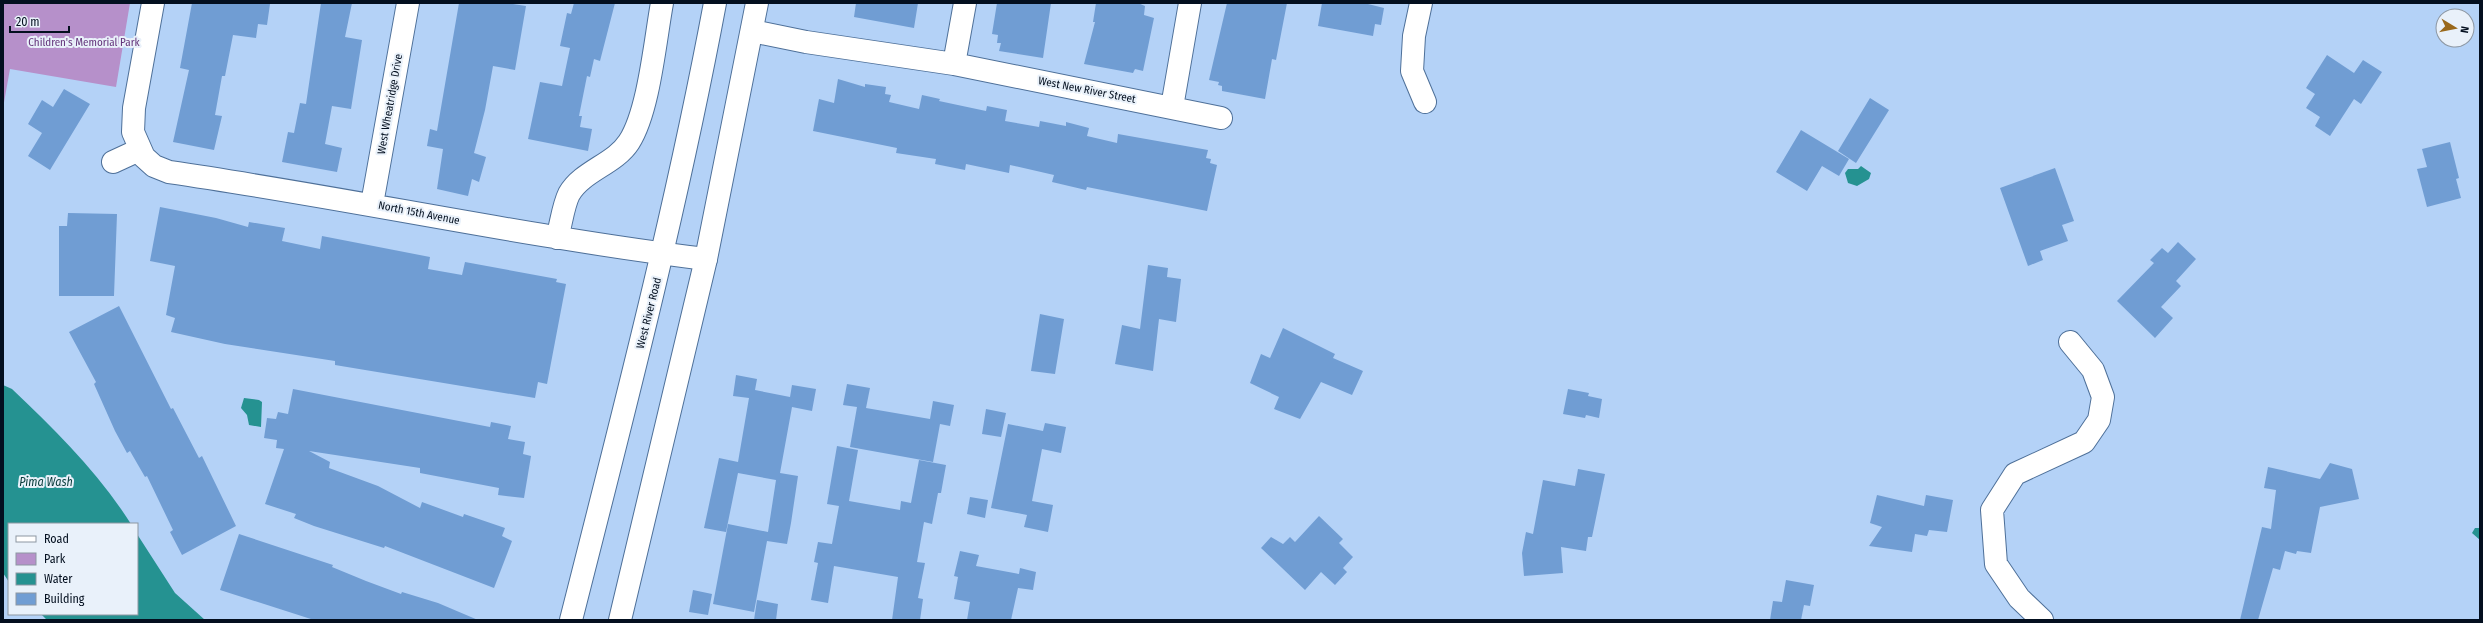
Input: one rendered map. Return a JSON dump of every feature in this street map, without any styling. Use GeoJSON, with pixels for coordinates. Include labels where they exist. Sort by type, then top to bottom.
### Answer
{"type":"FeatureCollection","features":[{"type":"Feature","properties":{"kind":"street"},"geometry":{"type":"LineString","coordinates":[[113,162],[139,150],[133,132],[134,108],[153,3]]}},
{"type":"Feature","properties":{"kind":"street","name":"West Wheatridge Drive"},"geometry":{"type":"LineString","coordinates":[[372,204],[408,3]]}},
{"type":"Feature","properties":{"kind":"street"},"geometry":{"type":"LineString","coordinates":[[558,238],[569,194],[583,179],[628,144],[636,129],[643,110],[662,3]]}},
{"type":"Feature","properties":{"kind":"street","name":"West River Road"},"geometry":{"type":"LineString","coordinates":[[571,620],[664,254],[694,119],[715,3]]}},
{"type":"Feature","properties":{"kind":"street"},"geometry":{"type":"LineString","coordinates":[[620,620],[706,259],[757,3]]}},
{"type":"Feature","properties":{"kind":"street"},"geometry":{"type":"LineString","coordinates":[[954,64],[965,3]]}},
{"type":"Feature","properties":{"kind":"street"},"geometry":{"type":"LineString","coordinates":[[1172,107],[1190,3]]}},
{"type":"Feature","properties":{"kind":"street"},"geometry":{"type":"LineString","coordinates":[[1421,3],[1414,36],[1412,71],[1425,102]]}},
{"type":"Feature","properties":{"kind":"street","name":"West New River Street"},"geometry":{"type":"LineString","coordinates":[[752,31],[806,42],[954,64],[1221,118]]}},
{"type":"Feature","properties":{"kind":"street","name":"North 15th Avenue"},"geometry":{"type":"LineString","coordinates":[[139,150],[154,166],[169,172],[372,204],[492,228],[706,259]]}},
{"type":"Feature","properties":{"kind":"street"},"geometry":{"type":"LineString","coordinates":[[2042,620],[2019,598],[1996,564],[1992,510],[2015,474],[2084,442],[2099,420],[2103,397],[2093,370],[2070,342]]}},
{"type":"Feature","properties":{"kind":"green space","name":"Children's Memorial Park"},"geometry":{"type":"Polygon","coordinates":[[[3,3],[130,3],[116,87],[10,69],[3,108],[3,3]]]}},
{"type":"Feature","properties":{"kind":"water"},"geometry":{"type":"Polygon","coordinates":[[[1861,166],[1871,173],[1869,179],[1857,186],[1848,183],[1845,173],[1848,169],[1858,169],[1861,166]]]}},
{"type":"Feature","properties":{"kind":"water","name":"Pima Wash"},"geometry":{"type":"Polygon","coordinates":[[[3,385],[12,389],[45,420],[76,453],[105,487],[130,523],[8,523],[8,580],[3,573],[3,385]]]}},
{"type":"Feature","properties":{"kind":"water"},"geometry":{"type":"Polygon","coordinates":[[[244,398],[259,400],[262,402],[261,427],[249,425],[247,415],[241,408],[244,398]]]}},
{"type":"Feature","properties":{"kind":"water"},"geometry":{"type":"Polygon","coordinates":[[[2475,528],[2480,528],[2480,540],[2472,533],[2475,528]]]}},
{"type":"Feature","properties":{"kind":"water"},"geometry":{"type":"Polygon","coordinates":[[[138,536],[175,593],[205,620],[47,620],[42,615],[138,615],[138,536]]]}},
{"type":"Feature","properties":{"kind":"building"},"geometry":{"type":"Polygon","coordinates":[[[192,3],[270,4],[267,25],[258,24],[256,38],[233,35],[225,76],[222,76],[215,115],[222,116],[214,150],[173,142],[189,70],[180,68],[192,3]]]}},
{"type":"Feature","properties":{"kind":"building"},"geometry":{"type":"Polygon","coordinates":[[[321,3],[352,3],[345,37],[362,40],[351,109],[332,106],[325,144],[342,148],[337,172],[282,162],[288,132],[294,133],[300,103],[306,104],[321,3]]]}},
{"type":"Feature","properties":{"kind":"building"},"geometry":{"type":"Polygon","coordinates":[[[459,3],[507,3],[526,6],[515,70],[493,66],[485,110],[474,153],[486,157],[479,182],[472,179],[468,196],[437,189],[443,149],[427,146],[430,129],[437,131],[459,3]]]}},
{"type":"Feature","properties":{"kind":"building"},"geometry":{"type":"Polygon","coordinates":[[[574,3],[615,3],[600,61],[594,59],[590,77],[587,76],[579,116],[582,116],[580,127],[592,129],[588,151],[528,139],[540,82],[562,86],[570,48],[560,46],[567,13],[571,14],[574,3]]]}},
{"type":"Feature","properties":{"kind":"building"},"geometry":{"type":"Polygon","coordinates":[[[856,3],[918,3],[914,28],[854,17],[856,3]]]}},
{"type":"Feature","properties":{"kind":"building"},"geometry":{"type":"Polygon","coordinates":[[[997,3],[1051,3],[1043,58],[999,51],[1001,43],[997,43],[998,35],[992,34],[997,3]]]}},
{"type":"Feature","properties":{"kind":"building"},"geometry":{"type":"Polygon","coordinates":[[[1096,3],[1138,3],[1145,6],[1144,15],[1154,18],[1143,71],[1135,69],[1133,73],[1084,64],[1095,22],[1093,22],[1096,3]]]}},
{"type":"Feature","properties":{"kind":"building"},"geometry":{"type":"Polygon","coordinates":[[[1227,3],[1287,3],[1276,60],[1272,59],[1265,99],[1222,91],[1222,86],[1218,85],[1219,82],[1209,80],[1227,3]]]}},
{"type":"Feature","properties":{"kind":"building"},"geometry":{"type":"Polygon","coordinates":[[[1322,3],[1364,3],[1384,8],[1381,25],[1375,24],[1373,36],[1318,26],[1322,3]]]}},
{"type":"Feature","properties":{"kind":"building"},"geometry":{"type":"Polygon","coordinates":[[[2327,55],[2354,73],[2363,60],[2382,72],[2361,104],[2354,99],[2330,136],[2315,126],[2320,117],[2306,108],[2315,94],[2306,88],[2327,55]]]}},
{"type":"Feature","properties":{"kind":"building"},"geometry":{"type":"Polygon","coordinates":[[[838,79],[865,87],[865,84],[886,87],[885,94],[891,95],[889,102],[919,109],[922,95],[940,99],[939,101],[986,111],[987,106],[1007,110],[1005,121],[1039,127],[1040,121],[1066,126],[1066,122],[1089,128],[1087,136],[1117,143],[1118,134],[1208,150],[1206,158],[1211,159],[1210,163],[1217,165],[1207,211],[1087,187],[1086,190],[1052,182],[1054,175],[1010,165],[1009,173],[966,164],[965,170],[935,164],[936,159],[896,153],[897,148],[813,131],[819,99],[834,103],[838,79]]]}},
{"type":"Feature","properties":{"kind":"building"},"geometry":{"type":"Polygon","coordinates":[[[64,89],[90,104],[50,170],[28,156],[42,133],[28,124],[42,100],[53,107],[64,89]]]}},
{"type":"Feature","properties":{"kind":"building"},"geometry":{"type":"Polygon","coordinates":[[[1870,98],[1889,110],[1856,163],[1838,151],[1870,98]]]}},
{"type":"Feature","properties":{"kind":"building"},"geometry":{"type":"Polygon","coordinates":[[[1801,130],[1849,159],[1839,176],[1822,166],[1807,191],[1776,172],[1801,130]]]}},
{"type":"Feature","properties":{"kind":"building"},"geometry":{"type":"Polygon","coordinates":[[[2450,142],[2459,178],[2456,179],[2461,198],[2427,207],[2417,169],[2427,167],[2422,149],[2450,142]]]}},
{"type":"Feature","properties":{"kind":"building"},"geometry":{"type":"Polygon","coordinates":[[[2055,168],[2074,221],[2062,225],[2068,241],[2040,251],[2043,260],[2028,266],[2000,188],[2055,168]]]}},
{"type":"Feature","properties":{"kind":"building"},"geometry":{"type":"Polygon","coordinates":[[[160,207],[216,218],[248,227],[249,222],[285,228],[282,241],[320,249],[322,236],[430,257],[428,269],[462,275],[465,262],[557,279],[556,282],[566,284],[547,384],[538,382],[535,398],[335,365],[335,361],[225,344],[171,332],[175,318],[166,315],[175,266],[150,261],[160,207]]]}},
{"type":"Feature","properties":{"kind":"building"},"geometry":{"type":"Polygon","coordinates":[[[68,213],[117,214],[114,296],[59,296],[59,226],[67,226],[68,213]]]}},
{"type":"Feature","properties":{"kind":"building"},"geometry":{"type":"Polygon","coordinates":[[[2178,242],[2196,259],[2176,281],[2181,286],[2161,307],[2173,318],[2155,338],[2117,301],[2154,263],[2150,260],[2162,248],[2168,253],[2178,242]]]}},
{"type":"Feature","properties":{"kind":"building"},"geometry":{"type":"Polygon","coordinates":[[[1148,265],[1168,268],[1167,277],[1181,279],[1176,322],[1159,319],[1153,371],[1115,364],[1122,325],[1140,329],[1148,265]]]}},
{"type":"Feature","properties":{"kind":"building"},"geometry":{"type":"Polygon","coordinates":[[[119,306],[171,409],[173,408],[199,458],[202,456],[236,526],[182,555],[170,532],[173,530],[147,476],[145,477],[130,451],[127,453],[115,431],[94,384],[96,382],[69,332],[119,306]]]}},
{"type":"Feature","properties":{"kind":"building"},"geometry":{"type":"Polygon","coordinates":[[[1040,314],[1064,319],[1055,374],[1031,371],[1040,314]]]}},
{"type":"Feature","properties":{"kind":"building"},"geometry":{"type":"Polygon","coordinates":[[[1283,328],[1335,354],[1333,358],[1363,371],[1352,395],[1321,382],[1300,419],[1274,409],[1279,397],[1250,383],[1261,354],[1270,358],[1283,328]]]}},
{"type":"Feature","properties":{"kind":"building"},"geometry":{"type":"Polygon","coordinates":[[[736,375],[757,379],[755,390],[790,397],[792,385],[816,389],[812,411],[792,407],[780,473],[798,476],[791,523],[787,544],[767,541],[754,612],[713,604],[728,524],[768,532],[776,480],[738,473],[726,532],[704,528],[719,458],[738,462],[749,398],[733,396],[736,375]]]}},
{"type":"Feature","properties":{"kind":"building"},"geometry":{"type":"Polygon","coordinates":[[[847,384],[870,388],[866,408],[930,419],[933,401],[954,405],[950,426],[940,424],[933,462],[850,447],[857,407],[843,405],[847,384]]]}},
{"type":"Feature","properties":{"kind":"building"},"geometry":{"type":"Polygon","coordinates":[[[293,389],[490,427],[491,422],[511,426],[508,439],[525,442],[523,454],[531,456],[524,498],[498,495],[499,488],[420,473],[420,468],[309,451],[330,462],[329,468],[378,486],[420,508],[422,502],[463,517],[464,514],[505,528],[502,536],[512,541],[494,588],[385,546],[384,548],[314,526],[294,518],[296,514],[265,504],[284,449],[276,448],[277,440],[264,438],[267,418],[276,419],[278,412],[288,414],[293,389]]]}},
{"type":"Feature","properties":{"kind":"building"},"geometry":{"type":"Polygon","coordinates":[[[1568,389],[1589,393],[1588,396],[1602,399],[1599,418],[1586,415],[1585,418],[1563,414],[1568,389]]]}},
{"type":"Feature","properties":{"kind":"building"},"geometry":{"type":"Polygon","coordinates":[[[986,409],[1006,413],[1001,437],[982,434],[986,409]]]}},
{"type":"Feature","properties":{"kind":"building"},"geometry":{"type":"Polygon","coordinates":[[[1045,423],[1066,427],[1061,453],[1042,449],[1032,501],[1053,505],[1048,532],[1024,527],[1027,515],[991,508],[1008,424],[1043,431],[1045,423]]]}},
{"type":"Feature","properties":{"kind":"building"},"geometry":{"type":"Polygon","coordinates":[[[837,446],[858,450],[849,501],[900,510],[901,501],[911,503],[919,460],[946,465],[941,493],[938,493],[932,524],[924,522],[917,562],[925,563],[918,598],[923,599],[920,620],[892,620],[898,577],[834,566],[828,603],[811,600],[818,563],[814,562],[818,542],[832,544],[839,506],[827,504],[837,446]]]}},
{"type":"Feature","properties":{"kind":"building"},"geometry":{"type":"Polygon","coordinates":[[[2330,463],[2352,469],[2359,499],[2320,507],[2311,553],[2297,551],[2296,554],[2285,551],[2280,570],[2273,568],[2258,620],[2240,620],[2262,527],[2271,529],[2276,490],[2264,488],[2268,467],[2320,479],[2330,463]]]}},
{"type":"Feature","properties":{"kind":"building"},"geometry":{"type":"Polygon","coordinates":[[[1578,469],[1605,474],[1592,537],[1588,537],[1586,551],[1561,547],[1563,573],[1524,576],[1522,553],[1526,532],[1533,534],[1543,480],[1575,486],[1578,469]]]}},
{"type":"Feature","properties":{"kind":"building"},"geometry":{"type":"Polygon","coordinates":[[[1877,495],[1924,506],[1926,495],[1953,500],[1947,532],[1929,530],[1927,536],[1915,534],[1912,552],[1869,546],[1882,527],[1870,523],[1877,495]]]}},
{"type":"Feature","properties":{"kind":"building"},"geometry":{"type":"Polygon","coordinates":[[[970,497],[988,500],[985,518],[967,514],[970,497]]]}},
{"type":"Feature","properties":{"kind":"building"},"geometry":{"type":"Polygon","coordinates":[[[1319,516],[1343,539],[1339,543],[1353,557],[1343,568],[1347,572],[1335,585],[1321,572],[1305,590],[1261,548],[1271,537],[1283,544],[1290,537],[1295,542],[1319,516]]]}},
{"type":"Feature","properties":{"kind":"building"},"geometry":{"type":"Polygon","coordinates":[[[239,534],[333,565],[332,567],[366,581],[401,594],[402,592],[438,603],[478,620],[314,620],[220,590],[239,534]]]}},
{"type":"Feature","properties":{"kind":"building"},"geometry":{"type":"Polygon","coordinates":[[[960,551],[979,555],[976,566],[1019,574],[1020,568],[1036,572],[1033,590],[1018,588],[1011,620],[967,620],[970,602],[954,599],[958,577],[954,576],[960,551]]]}},
{"type":"Feature","properties":{"kind":"building"},"geometry":{"type":"Polygon","coordinates":[[[1786,580],[1814,585],[1810,606],[1804,605],[1801,620],[1770,620],[1773,601],[1782,602],[1786,580]]]}},
{"type":"Feature","properties":{"kind":"building"},"geometry":{"type":"Polygon","coordinates":[[[693,590],[712,594],[708,615],[689,612],[693,590]]]}},
{"type":"Feature","properties":{"kind":"building"},"geometry":{"type":"Polygon","coordinates":[[[757,600],[778,604],[776,620],[754,620],[757,600]]]}}]}
